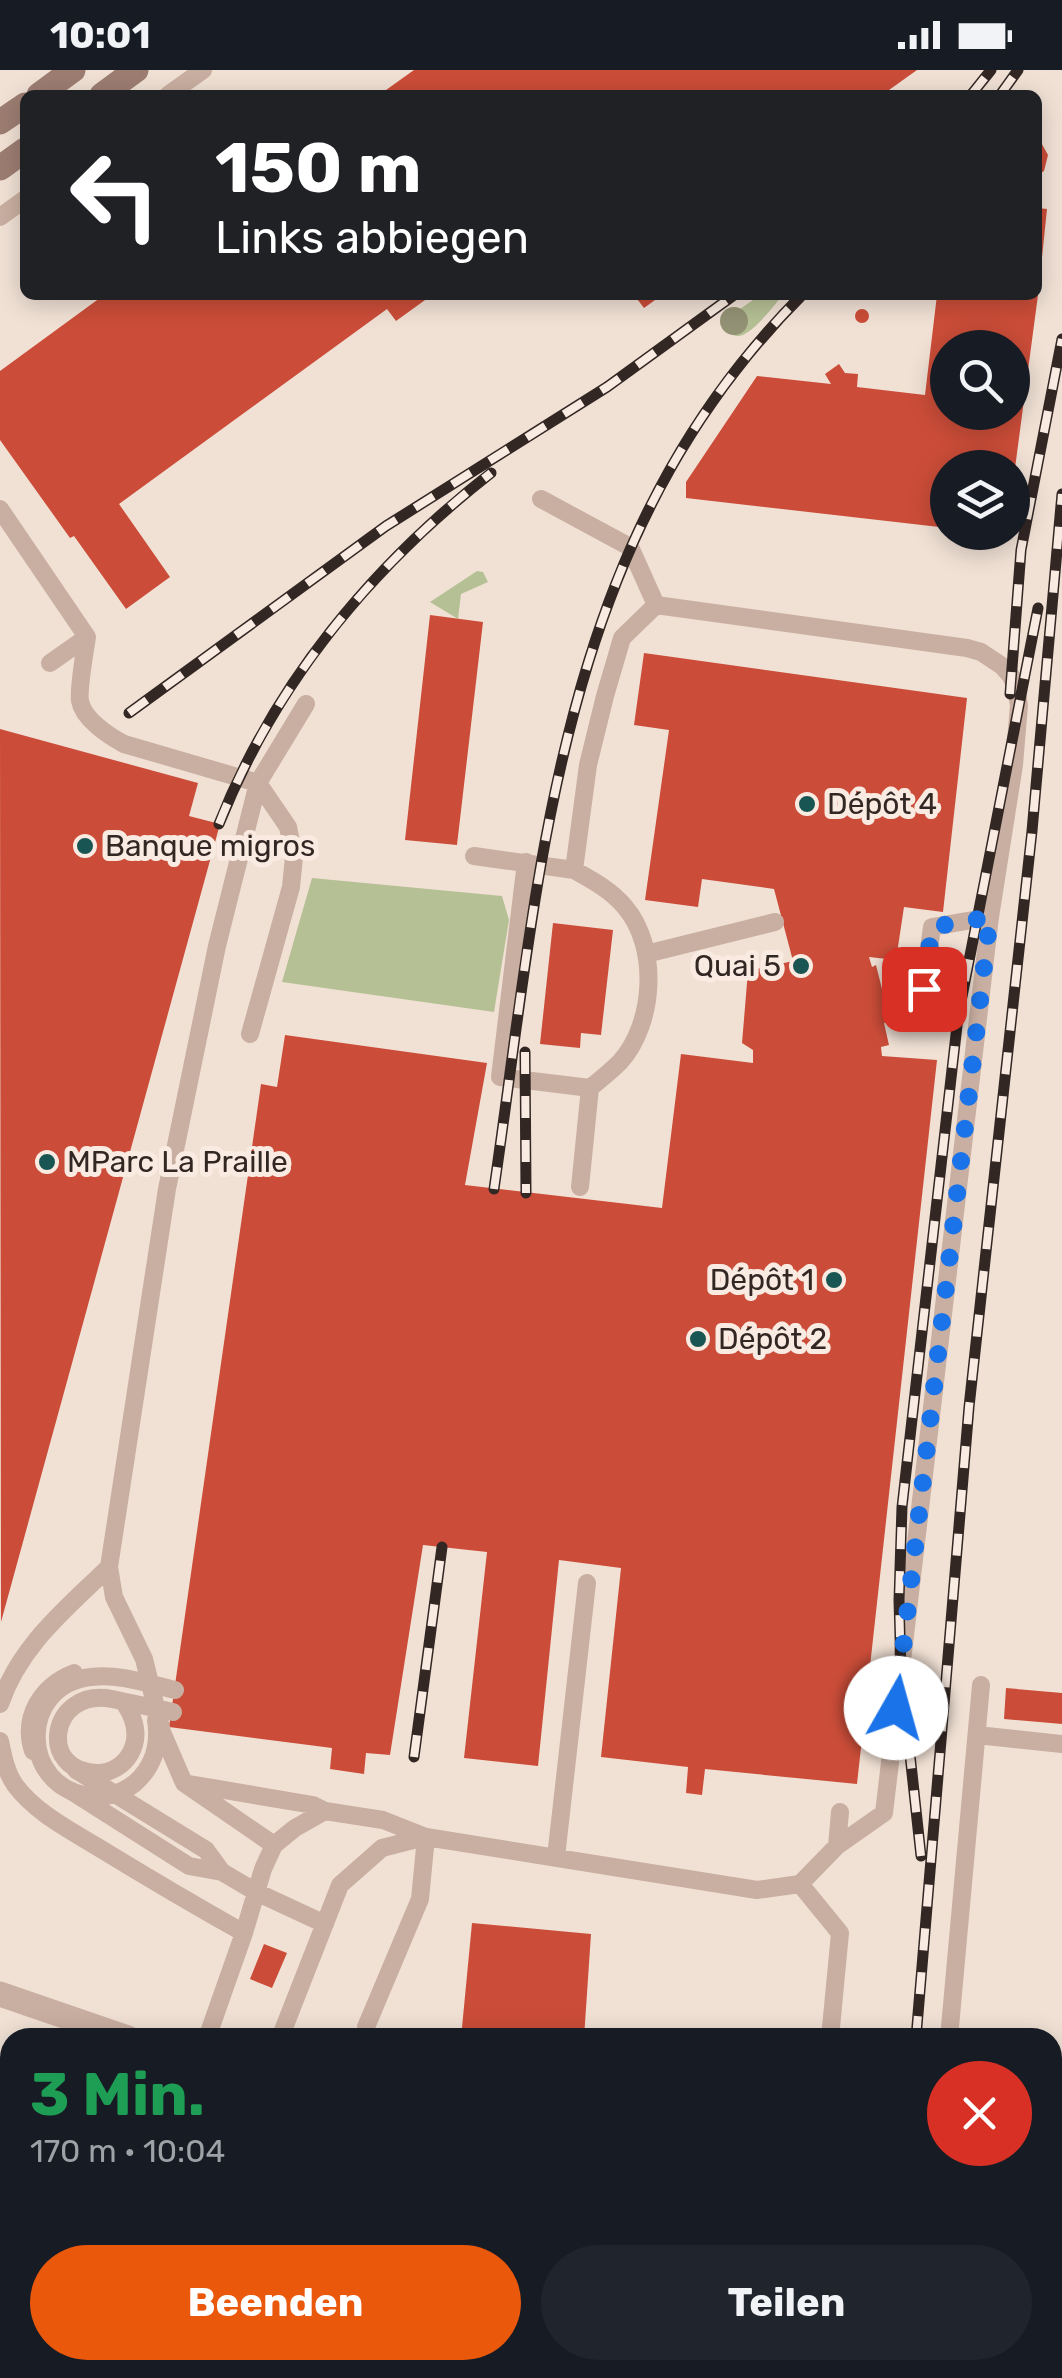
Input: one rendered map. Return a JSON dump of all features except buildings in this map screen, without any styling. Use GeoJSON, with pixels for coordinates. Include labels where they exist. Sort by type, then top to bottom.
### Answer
{"type":"FeatureCollection","features":[{"type":"Feature","properties":{"kind":"main road"},"geometry":{"type":"LineString","coordinates":[[44,83],[74,70]]}},
{"type":"Feature","properties":{"kind":"main road"},"geometry":{"type":"LineString","coordinates":[[109,90],[136,70]]}},
{"type":"Feature","properties":{"kind":"street"},"geometry":{"type":"LineString","coordinates":[[0,1994],[99,2028]]}},
{"type":"Feature","properties":{"kind":"lane"},"geometry":{"type":"LineString","coordinates":[[175,90],[203,70]]}},
{"type":"Feature","properties":{"kind":"lane"},"geometry":{"type":"LineString","coordinates":[[541,498],[630,547],[656,605]]}},
{"type":"Feature","properties":{"kind":"lane"},"geometry":{"type":"LineString","coordinates":[[0,510],[87,637],[80,702],[93,722],[124,744],[258,783],[288,827],[294,856],[291,888],[250,1034]]}},
{"type":"Feature","properties":{"kind":"lane"},"geometry":{"type":"LineString","coordinates":[[574,870],[588,765],[604,696],[622,638],[656,605]]}},
{"type":"Feature","properties":{"kind":"lane"},"geometry":{"type":"LineString","coordinates":[[184,1783],[383,1820],[426,1836],[758,1890],[800,1884],[836,1846],[884,1813],[990,917],[1014,765],[1019,705],[1011,676],[1002,666],[967,648],[656,605]]}},
{"type":"Feature","properties":{"kind":"lane"},"geometry":{"type":"LineString","coordinates":[[50,663],[87,637]]}},
{"type":"Feature","properties":{"kind":"lane"},"geometry":{"type":"LineString","coordinates":[[274,1845],[184,1783],[162,1732],[144,1659],[114,1597],[109,1566],[167,1188],[217,946],[258,783],[306,704]]}},
{"type":"Feature","properties":{"kind":"lane"},"geometry":{"type":"LineString","coordinates":[[474,856],[574,870],[604,887],[626,908],[640,932],[646,954],[646,1000],[641,1024],[621,1061],[590,1088],[580,1187]]}},
{"type":"Feature","properties":{"kind":"lane"},"geometry":{"type":"LineString","coordinates":[[526,862],[500,1077],[590,1088]]}},
{"type":"Feature","properties":{"kind":"lane"},"geometry":{"type":"LineString","coordinates":[[919,1020],[932,927],[990,917]]}},
{"type":"Feature","properties":{"kind":"lane"},"geometry":{"type":"LineString","coordinates":[[646,954],[775,922]]}},
{"type":"Feature","properties":{"kind":"lane"},"geometry":{"type":"LineString","coordinates":[[0,1704],[12,1673],[32,1642],[109,1566]]}},
{"type":"Feature","properties":{"kind":"lane"},"geometry":{"type":"LineString","coordinates":[[556,1857],[587,1584]]}},
{"type":"Feature","properties":{"kind":"lane"},"geometry":{"type":"LineString","coordinates":[[175,1690],[126,1680],[110,1676],[94,1676],[66,1684],[42,1708],[36,1747],[48,1773],[72,1792],[85,1796],[113,1795],[127,1789],[147,1770],[158,1744],[150,1705],[138,1688],[120,1678],[93,1670],[52,1684],[31,1717],[32,1751],[50,1777],[72,1793],[189,1866],[222,1872],[325,1924]]}},
{"type":"Feature","properties":{"kind":"lane"},"geometry":{"type":"LineString","coordinates":[[950,2028],[981,1685]]}},
{"type":"Feature","properties":{"kind":"lane"},"geometry":{"type":"LineString","coordinates":[[172,1712],[123,1701],[106,1698],[92,1697],[71,1706],[60,1723],[58,1742],[60,1753],[68,1764],[78,1770],[106,1773],[123,1763],[134,1745],[135,1723],[124,1704],[111,1697],[98,1694],[76,1700],[59,1719],[56,1728],[57,1742],[61,1754],[68,1764],[88,1778],[206,1850],[222,1872]]}},
{"type":"Feature","properties":{"kind":"lane"},"geometry":{"type":"LineString","coordinates":[[977,1734],[1062,1744]]}},
{"type":"Feature","properties":{"kind":"lane"},"geometry":{"type":"LineString","coordinates":[[0,1741],[12,1782],[28,1799],[152,1881],[244,1933]]}},
{"type":"Feature","properties":{"kind":"lane"},"geometry":{"type":"LineString","coordinates":[[211,2028],[274,1845],[325,1810]]}},
{"type":"Feature","properties":{"kind":"lane"},"geometry":{"type":"LineString","coordinates":[[836,1846],[840,1812]]}},
{"type":"Feature","properties":{"kind":"lane"},"geometry":{"type":"LineString","coordinates":[[284,2028],[340,1885],[382,1848],[426,1836]]}},
{"type":"Feature","properties":{"kind":"lane"},"geometry":{"type":"LineString","coordinates":[[366,2028],[420,1899],[426,1836]]}},
{"type":"Feature","properties":{"kind":"lane"},"geometry":{"type":"LineString","coordinates":[[800,1884],[840,1933],[831,2028]]}},
{"type":"Feature","properties":{"kind":"green space"},"geometry":{"type":"Polygon","coordinates":[[[753,300],[779,300],[745,334],[732,334],[723,321],[753,300]]]}},
{"type":"Feature","properties":{"kind":"green space"},"geometry":{"type":"Polygon","coordinates":[[[477,571],[483,572],[488,582],[461,594],[458,619],[430,602],[477,571]]]}},
{"type":"Feature","properties":{"kind":"green space"},"geometry":{"type":"Polygon","coordinates":[[[312,878],[502,896],[509,920],[494,1012],[282,982],[312,878]]]}},
{"type":"Feature","properties":{"kind":"railway"},"geometry":{"type":"LineString","coordinates":[[975,90],[991,70]]}},
{"type":"Feature","properties":{"kind":"railway"},"geometry":{"type":"LineString","coordinates":[[1004,90],[1018,70]]}},
{"type":"Feature","properties":{"kind":"railway"},"geometry":{"type":"LineString","coordinates":[[129,713],[386,526],[607,387],[727,300]]}},
{"type":"Feature","properties":{"kind":"railway"},"geometry":{"type":"LineString","coordinates":[[494,1189],[548,829],[574,713],[609,601],[657,493],[720,391],[798,300]]}},
{"type":"Feature","properties":{"kind":"railway"},"geometry":{"type":"LineString","coordinates":[[1010,694],[1021,550],[1062,339]]}},
{"type":"Feature","properties":{"kind":"railway"},"geometry":{"type":"LineString","coordinates":[[219,824],[268,723],[331,630],[406,547],[491,473]]}},
{"type":"Feature","properties":{"kind":"railway"},"geometry":{"type":"LineString","coordinates":[[917,2028],[969,1407],[1032,831],[1062,494]]}},
{"type":"Feature","properties":{"kind":"railway"},"geometry":{"type":"LineString","coordinates":[[921,1856],[901,1672],[902,1507],[958,1017],[1038,608]]}},
{"type":"Feature","properties":{"kind":"railway"},"geometry":{"type":"LineString","coordinates":[[525,1052],[526,1193]]}},
{"type":"Feature","properties":{"kind":"railway"},"geometry":{"type":"LineString","coordinates":[[414,1757],[442,1547]]}},
{"type":"Feature","properties":{"kind":"place","name":"Dépôt 4"},"geometry":{"type":"Point","coordinates":[807,804]}},
{"type":"Feature","properties":{"kind":"place","name":"Banque migros"},"geometry":{"type":"Point","coordinates":[85,846]}},
{"type":"Feature","properties":{"kind":"place","name":"Quai 5"},"geometry":{"type":"Point","coordinates":[801,966]}},
{"type":"Feature","properties":{"kind":"place","name":"MParc La Praille"},"geometry":{"type":"Point","coordinates":[47,1162]}},
{"type":"Feature","properties":{"kind":"place","name":"Dépôt 1"},"geometry":{"type":"Point","coordinates":[834,1280]}},
{"type":"Feature","properties":{"kind":"place","name":"Dépôt 2"},"geometry":{"type":"Point","coordinates":[698,1339]}},
{"type":"Feature","properties":{"kind":"route"},"geometry":{"type":"LineString","coordinates":[[896,1708],[990,917],[932,927],[924,989]]}}]}
